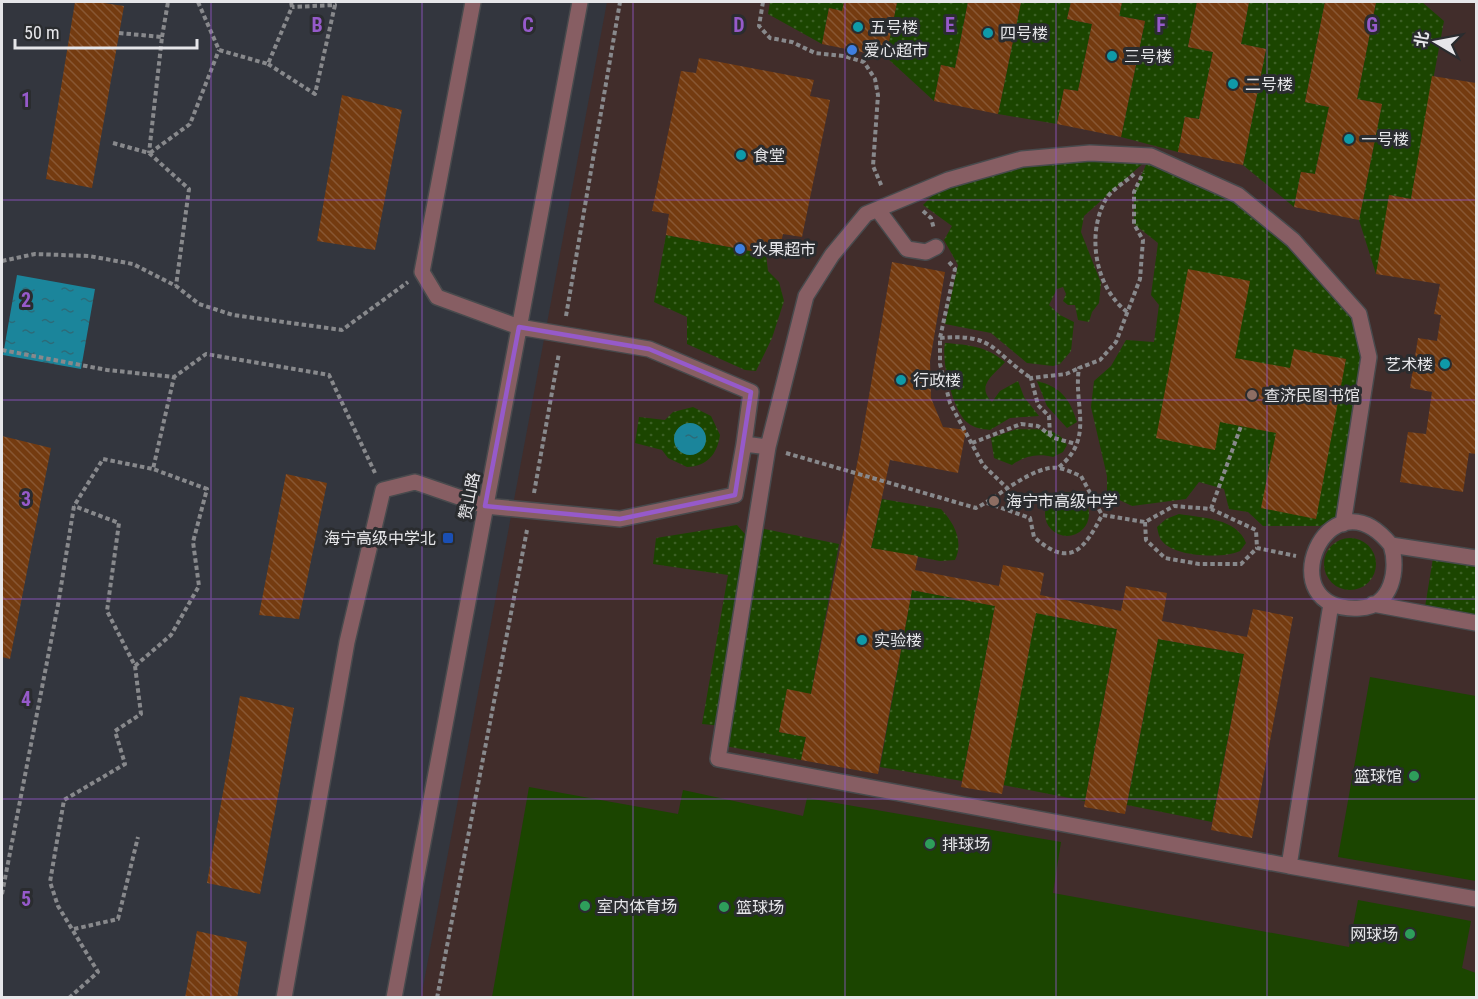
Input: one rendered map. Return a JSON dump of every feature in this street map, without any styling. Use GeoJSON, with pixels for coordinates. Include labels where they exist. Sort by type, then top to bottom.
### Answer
{"type":"FeatureCollection","features":[{"type":"Feature","properties":{"kind":"street"},"geometry":{"type":"LineString","coordinates":[[284,998],[347,642],[383,490],[415,482],[485,506],[620,519],[735,495],[751,392],[649,349],[519,327],[437,297],[422,272],[473,2]]}},
{"type":"Feature","properties":{"kind":"street","name":"赞山路"},"geometry":{"type":"LineString","coordinates":[[394,998],[580,2]]}},
{"type":"Feature","properties":{"kind":"street"},"geometry":{"type":"LineString","coordinates":[[1342,524],[1369,357],[1359,314],[1293,240],[1238,195],[1151,156],[1090,153],[1022,159],[948,180],[866,214],[832,255],[806,296],[768,448],[718,759],[1476,899]]}},
{"type":"Feature","properties":{"kind":"street"},"geometry":{"type":"LineString","coordinates":[[884,207],[907,249],[926,252],[936,247]]}},
{"type":"Feature","properties":{"kind":"street"},"geometry":{"type":"LineString","coordinates":[[744,444],[768,448]]}},
{"type":"Feature","properties":{"kind":"street"},"geometry":{"type":"LineString","coordinates":[[1358,523],[1370,526],[1382,534],[1391,545],[1395,558],[1396,571],[1392,584],[1384,596],[1360,609],[1331,604],[1321,595],[1313,582],[1311,559],[1318,540],[1329,530],[1342,524],[1358,523]]}},
{"type":"Feature","properties":{"kind":"street"},"geometry":{"type":"LineString","coordinates":[[1391,545],[1476,558]]}},
{"type":"Feature","properties":{"kind":"street"},"geometry":{"type":"LineString","coordinates":[[1289,866],[1331,604]]}},
{"type":"Feature","properties":{"kind":"street"},"geometry":{"type":"LineString","coordinates":[[1373,604],[1476,623]]}},
{"type":"Feature","properties":{"kind":"path"},"geometry":{"type":"LineString","coordinates":[[149,153],[168,2]]}},
{"type":"Feature","properties":{"kind":"path"},"geometry":{"type":"LineString","coordinates":[[149,153],[190,124],[219,50],[198,2]]}},
{"type":"Feature","properties":{"kind":"path"},"geometry":{"type":"LineString","coordinates":[[763,2],[759,26],[770,38],[792,42],[815,52],[844,56],[864,62],[875,79],[878,95],[873,166],[884,207]]}},
{"type":"Feature","properties":{"kind":"path"},"geometry":{"type":"LineString","coordinates":[[219,50],[268,64],[315,94],[335,3],[291,4],[268,64]]}},
{"type":"Feature","properties":{"kind":"path"},"geometry":{"type":"LineString","coordinates":[[119,33],[162,37]]}},
{"type":"Feature","properties":{"kind":"path"},"geometry":{"type":"LineString","coordinates":[[113,143],[149,153],[189,189],[176,286]]}},
{"type":"Feature","properties":{"kind":"path"},"geometry":{"type":"LineString","coordinates":[[1127,312],[1113,301],[1106,290],[1098,265],[1096,221],[1107,196],[1151,156]]}},
{"type":"Feature","properties":{"kind":"path"},"geometry":{"type":"LineString","coordinates":[[1031,378],[1066,374],[1100,360],[1116,342],[1140,279],[1143,240],[1134,224],[1134,192],[1151,156]]}},
{"type":"Feature","properties":{"kind":"path"},"geometry":{"type":"LineString","coordinates":[[905,198],[931,218],[936,247],[955,269],[940,338],[940,364],[950,403],[983,465],[1006,487]]}},
{"type":"Feature","properties":{"kind":"path"},"geometry":{"type":"LineString","coordinates":[[2,261],[35,254],[88,256],[133,264],[176,286],[199,304],[233,315],[342,330],[422,272]]}},
{"type":"Feature","properties":{"kind":"path"},"geometry":{"type":"LineString","coordinates":[[940,338],[971,337],[993,345],[1031,378],[1038,405],[1049,416],[1050,435]]}},
{"type":"Feature","properties":{"kind":"path"},"geometry":{"type":"LineString","coordinates":[[2,350],[107,370],[174,377]]}},
{"type":"Feature","properties":{"kind":"path"},"geometry":{"type":"LineString","coordinates":[[153,469],[174,377],[206,354],[329,375],[383,490]]}},
{"type":"Feature","properties":{"kind":"path"},"geometry":{"type":"LineString","coordinates":[[768,448],[976,508],[987,503],[1006,487],[1029,476],[1058,467],[1070,458],[1082,418],[1076,384],[1079,368]]}},
{"type":"Feature","properties":{"kind":"path"},"geometry":{"type":"LineString","coordinates":[[972,443],[1021,424],[1038,426],[1050,435],[1076,444]]}},
{"type":"Feature","properties":{"kind":"path"},"geometry":{"type":"LineString","coordinates":[[1211,509],[1241,426]]}},
{"type":"Feature","properties":{"kind":"path"},"geometry":{"type":"LineString","coordinates":[[2,894],[58,605],[74,506],[103,459],[153,469],[207,489],[193,542],[199,586],[171,634],[135,666]]}},
{"type":"Feature","properties":{"kind":"path"},"geometry":{"type":"LineString","coordinates":[[1058,467],[1081,476],[1102,515]]}},
{"type":"Feature","properties":{"kind":"path"},"geometry":{"type":"LineString","coordinates":[[987,503],[1030,518],[1034,537],[1055,552],[1070,553],[1083,548],[1102,515]]}},
{"type":"Feature","properties":{"kind":"path"},"geometry":{"type":"LineString","coordinates":[[69,998],[98,972],[74,928],[58,906],[50,882],[64,800],[125,764],[116,731],[141,714],[135,666],[107,611],[119,524],[74,506]]}},
{"type":"Feature","properties":{"kind":"path"},"geometry":{"type":"LineString","coordinates":[[1102,515],[1145,522],[1174,506],[1211,509],[1256,530],[1257,548],[1241,564],[1199,564],[1164,558],[1146,540],[1145,522]]}},
{"type":"Feature","properties":{"kind":"path"},"geometry":{"type":"LineString","coordinates":[[1257,548],[1311,559]]}},
{"type":"Feature","properties":{"kind":"path"},"geometry":{"type":"LineString","coordinates":[[74,928],[118,918],[138,837]]}},
{"type":"Feature","properties":{"kind":"highlighted area"},"geometry":{"type":"Polygon","coordinates":[[[519,327],[649,349],[751,392],[735,495],[620,519],[485,506],[519,327]]]}},
{"type":"Feature","properties":{"kind":"shaded area","name":"海宁市高级中学"},"geometry":{"type":"Polygon","coordinates":[[[2,2],[1476,2],[1476,997],[2,998],[2,2]]]}},
{"type":"Feature","properties":{"kind":"shaded area","name":"海宁市高级中学"},"geometry":{"type":"Polygon","coordinates":[[[607,2],[1476,2],[1476,997],[421,998],[607,2]]]}},
{"type":"Feature","properties":{"kind":"green space"},"geometry":{"type":"Polygon","coordinates":[[[770,2],[844,2],[842,11],[829,8],[822,44],[768,14],[770,2]]]}},
{"type":"Feature","properties":{"kind":"green space"},"geometry":{"type":"Polygon","coordinates":[[[897,2],[968,2],[955,68],[941,65],[934,101],[886,57],[897,2]]]}},
{"type":"Feature","properties":{"kind":"green space"},"geometry":{"type":"Polygon","coordinates":[[[1021,2],[1071,2],[1067,19],[1092,24],[1078,91],[1064,89],[1057,124],[998,114],[1021,2]]]}},
{"type":"Feature","properties":{"kind":"green space"},"geometry":{"type":"Polygon","coordinates":[[[1122,2],[1197,2],[1188,47],[1213,52],[1199,119],[1185,117],[1178,152],[1121,137],[1145,21],[1119,16],[1122,2]]]}},
{"type":"Feature","properties":{"kind":"green space"},"geometry":{"type":"Polygon","coordinates":[[[1249,2],[1325,2],[1305,102],[1329,107],[1315,174],[1301,172],[1294,207],[1243,165],[1266,49],[1241,44],[1249,2]]]}},
{"type":"Feature","properties":{"kind":"green space"},"geometry":{"type":"Polygon","coordinates":[[[1376,2],[1422,2],[1444,21],[1411,199],[1390,195],[1376,274],[1359,220],[1382,104],[1357,99],[1376,2]]]}},
{"type":"Feature","properties":{"kind":"green space"},"geometry":{"type":"Polygon","coordinates":[[[1151,156],[1238,195],[1359,314],[1369,357],[1345,512],[1320,526],[1263,526],[1248,512],[1229,509],[1224,489],[1199,482],[1186,499],[1132,506],[1107,494],[1107,476],[1091,407],[1094,381],[1111,366],[1126,340],[1154,342],[1159,305],[1151,295],[1158,243],[1134,224],[1134,192],[1149,158],[1084,216],[1081,232],[1101,283],[1099,303],[1092,312],[1089,322],[1078,320],[1075,305],[1068,305],[1063,301],[1066,294],[1063,287],[1057,289],[1049,305],[1060,315],[1074,322],[1071,351],[1060,364],[1053,366],[1027,363],[991,333],[945,324],[958,265],[944,240],[952,226],[923,205],[948,180],[1022,159],[1151,156]]]}},
{"type":"Feature","properties":{"kind":"green space"},"geometry":{"type":"Polygon","coordinates":[[[666,235],[766,254],[768,271],[779,282],[784,301],[772,338],[756,371],[745,370],[687,344],[687,317],[654,302],[666,235]]]}},
{"type":"Feature","properties":{"kind":"green space"},"geometry":{"type":"Polygon","coordinates":[[[945,343],[984,349],[1005,362],[988,380],[985,390],[987,396],[992,402],[1000,391],[1018,381],[1024,397],[1039,416],[1010,418],[990,430],[968,423],[958,408],[949,386],[945,343]]]}},
{"type":"Feature","properties":{"kind":"green space"},"geometry":{"type":"Polygon","coordinates":[[[1037,381],[1052,387],[1063,395],[1077,422],[1067,428],[1047,406],[1037,381]]]}},
{"type":"Feature","properties":{"kind":"green space"},"geometry":{"type":"Polygon","coordinates":[[[693,407],[711,416],[720,435],[714,454],[705,462],[687,467],[668,458],[662,450],[635,443],[639,417],[665,420],[673,412],[693,407]]]}},
{"type":"Feature","properties":{"kind":"green space"},"geometry":{"type":"Polygon","coordinates":[[[1017,429],[1046,430],[1058,435],[1067,445],[1063,452],[1053,457],[1031,456],[1012,465],[994,458],[991,438],[1017,429]]]}},
{"type":"Feature","properties":{"kind":"green space"},"geometry":{"type":"Polygon","coordinates":[[[1067,492],[1082,499],[1089,514],[1082,529],[1067,536],[1052,529],[1045,514],[1052,499],[1067,492]]]}},
{"type":"Feature","properties":{"kind":"green space"},"geometry":{"type":"Polygon","coordinates":[[[882,499],[941,509],[950,520],[958,539],[958,553],[955,560],[940,561],[871,548],[882,499]]]}},
{"type":"Feature","properties":{"kind":"green space"},"geometry":{"type":"Polygon","coordinates":[[[1179,514],[1208,518],[1227,524],[1235,528],[1246,543],[1240,551],[1232,554],[1211,556],[1177,550],[1162,541],[1157,527],[1166,519],[1179,514]]]}},
{"type":"Feature","properties":{"kind":"green space"},"geometry":{"type":"Polygon","coordinates":[[[737,525],[752,542],[755,527],[839,544],[811,694],[787,690],[779,732],[806,737],[801,760],[720,745],[723,726],[702,724],[728,575],[653,564],[656,538],[737,525]]]}},
{"type":"Feature","properties":{"kind":"green space"},"geometry":{"type":"Polygon","coordinates":[[[1345,538],[1355,538],[1369,545],[1376,564],[1369,583],[1355,590],[1345,590],[1335,586],[1328,579],[1324,569],[1324,559],[1328,549],[1335,542],[1345,538]]]}},
{"type":"Feature","properties":{"kind":"green space"},"geometry":{"type":"Polygon","coordinates":[[[1434,552],[1476,558],[1476,623],[1424,613],[1434,552]]]}},
{"type":"Feature","properties":{"kind":"green space"},"geometry":{"type":"Polygon","coordinates":[[[912,590],[995,606],[962,781],[880,767],[912,590]]]}},
{"type":"Feature","properties":{"kind":"green space"},"geometry":{"type":"Polygon","coordinates":[[[1036,613],[1117,629],[1085,801],[1003,785],[1036,613]]]}},
{"type":"Feature","properties":{"kind":"green space"},"geometry":{"type":"Polygon","coordinates":[[[1158,639],[1244,654],[1212,822],[1127,805],[1158,639]]]}},
{"type":"Feature","properties":{"kind":"green space","name":"篮球馆"},"geometry":{"type":"Polygon","coordinates":[[[1370,677],[1476,696],[1476,881],[1338,857],[1370,677]]]}},
{"type":"Feature","properties":{"kind":"green space"},"geometry":{"type":"Polygon","coordinates":[[[529,787],[678,814],[683,790],[803,816],[807,798],[1061,842],[1053,893],[1349,947],[1358,900],[1471,921],[1462,968],[1476,973],[1476,997],[492,997],[529,787]]]}},
{"type":"Feature","properties":{"kind":"water"},"geometry":{"type":"Polygon","coordinates":[[[17,275],[95,289],[81,369],[3,355],[17,275]]]}},
{"type":"Feature","properties":{"kind":"water"},"geometry":{"type":"Polygon","coordinates":[[[690,423],[701,428],[706,439],[701,450],[690,455],[679,450],[674,439],[679,428],[690,423]]]}},
{"type":"Feature","properties":{"kind":"building"},"geometry":{"type":"Polygon","coordinates":[[[75,2],[124,6],[92,188],[46,179],[75,2]]]}},
{"type":"Feature","properties":{"kind":"building","name":"五号楼"},"geometry":{"type":"Polygon","coordinates":[[[844,2],[897,2],[886,57],[822,44],[829,8],[842,11],[844,2]]]}},
{"type":"Feature","properties":{"kind":"building","name":"四号楼"},"geometry":{"type":"Polygon","coordinates":[[[968,2],[1021,2],[998,114],[934,101],[941,65],[955,68],[968,2]]]}},
{"type":"Feature","properties":{"kind":"building","name":"三号楼"},"geometry":{"type":"Polygon","coordinates":[[[1071,2],[1122,2],[1119,16],[1145,21],[1121,137],[1057,124],[1064,89],[1078,91],[1092,24],[1067,19],[1071,2]]]}},
{"type":"Feature","properties":{"kind":"building","name":"二号楼"},"geometry":{"type":"Polygon","coordinates":[[[1197,2],[1249,2],[1241,44],[1266,49],[1243,165],[1178,152],[1185,117],[1199,119],[1213,52],[1188,47],[1197,2]]]}},
{"type":"Feature","properties":{"kind":"building","name":"一号楼"},"geometry":{"type":"Polygon","coordinates":[[[1325,2],[1376,2],[1357,99],[1382,104],[1359,220],[1294,207],[1301,172],[1315,174],[1329,107],[1305,102],[1325,2]]]}},
{"type":"Feature","properties":{"kind":"building","name":"食堂"},"geometry":{"type":"Polygon","coordinates":[[[699,58],[814,80],[810,96],[830,100],[802,237],[783,234],[778,256],[666,235],[669,214],[652,211],[681,71],[696,73],[699,58]]]}},
{"type":"Feature","properties":{"kind":"building","name":"艺术楼"},"geometry":{"type":"Polygon","coordinates":[[[1432,76],[1476,83],[1476,454],[1469,453],[1463,492],[1400,482],[1408,432],[1426,434],[1432,392],[1410,388],[1418,338],[1437,341],[1441,315],[1434,314],[1440,284],[1376,274],[1389,195],[1411,199],[1432,76]]]}},
{"type":"Feature","properties":{"kind":"building"},"geometry":{"type":"Polygon","coordinates":[[[342,95],[402,110],[375,250],[317,241],[342,95]]]}},
{"type":"Feature","properties":{"kind":"building"},"geometry":{"type":"Polygon","coordinates":[[[892,262],[945,272],[930,361],[931,398],[943,427],[966,430],[958,473],[890,460],[871,548],[918,556],[915,570],[999,586],[1003,565],[1044,573],[1040,595],[1121,611],[1126,586],[1167,593],[1162,621],[1247,637],[1253,609],[1293,617],[1252,838],[1211,830],[1244,654],[1158,639],[1125,814],[1084,807],[1117,629],[1036,613],[1002,794],[961,787],[995,606],[912,590],[878,774],[801,760],[806,737],[779,732],[787,689],[811,694],[859,454],[892,262]]]}},
{"type":"Feature","properties":{"kind":"building","name":"查济民图书馆"},"geometry":{"type":"Polygon","coordinates":[[[1188,269],[1250,281],[1235,358],[1290,368],[1294,349],[1346,359],[1316,519],[1261,508],[1276,433],[1220,422],[1215,450],[1156,438],[1188,269]]]}},
{"type":"Feature","properties":{"kind":"building"},"geometry":{"type":"Polygon","coordinates":[[[2,436],[51,448],[10,659],[2,657],[2,436]]]}},
{"type":"Feature","properties":{"kind":"building"},"geometry":{"type":"Polygon","coordinates":[[[286,474],[327,483],[299,619],[259,615],[286,474]]]}},
{"type":"Feature","properties":{"kind":"building"},"geometry":{"type":"Polygon","coordinates":[[[240,696],[294,708],[260,894],[207,883],[240,696]]]}},
{"type":"Feature","properties":{"kind":"building"},"geometry":{"type":"Polygon","coordinates":[[[197,931],[247,942],[237,998],[185,998],[197,931]]]}},
{"type":"Feature","properties":{"kind":"place","name":"五号楼"},"geometry":{"type":"Point","coordinates":[858,27]}},
{"type":"Feature","properties":{"kind":"place","name":"四号楼"},"geometry":{"type":"Point","coordinates":[988,33]}},
{"type":"Feature","properties":{"kind":"place","name":"爱心超市"},"geometry":{"type":"Point","coordinates":[852,50]}},
{"type":"Feature","properties":{"kind":"place","name":"三号楼"},"geometry":{"type":"Point","coordinates":[1112,56]}},
{"type":"Feature","properties":{"kind":"place","name":"二号楼"},"geometry":{"type":"Point","coordinates":[1233,84]}},
{"type":"Feature","properties":{"kind":"place","name":"一号楼"},"geometry":{"type":"Point","coordinates":[1349,139]}},
{"type":"Feature","properties":{"kind":"place","name":"食堂"},"geometry":{"type":"Point","coordinates":[741,155]}},
{"type":"Feature","properties":{"kind":"place","name":"水果超市"},"geometry":{"type":"Point","coordinates":[740,249]}},
{"type":"Feature","properties":{"kind":"place","name":"艺术楼"},"geometry":{"type":"Point","coordinates":[1445,364]}},
{"type":"Feature","properties":{"kind":"place","name":"行政楼"},"geometry":{"type":"Point","coordinates":[901,380]}},
{"type":"Feature","properties":{"kind":"place","name":"查济民图书馆"},"geometry":{"type":"Point","coordinates":[1252,395]}},
{"type":"Feature","properties":{"kind":"place","name":"海宁市高级中学"},"geometry":{"type":"Point","coordinates":[994,501]}},
{"type":"Feature","properties":{"kind":"place","name":"海宁高级中学北"},"geometry":{"type":"Point","coordinates":[448,538]}},
{"type":"Feature","properties":{"kind":"place","name":"实验楼"},"geometry":{"type":"Point","coordinates":[862,640]}},
{"type":"Feature","properties":{"kind":"place","name":"篮球馆"},"geometry":{"type":"Point","coordinates":[1414,776]}},
{"type":"Feature","properties":{"kind":"place","name":"排球场"},"geometry":{"type":"Point","coordinates":[930,844]}},
{"type":"Feature","properties":{"kind":"place","name":"室内体育场"},"geometry":{"type":"Point","coordinates":[585,906]}},
{"type":"Feature","properties":{"kind":"place","name":"篮球场"},"geometry":{"type":"Point","coordinates":[724,907]}},
{"type":"Feature","properties":{"kind":"place","name":"网球场"},"geometry":{"type":"Point","coordinates":[1410,934]}}]}
